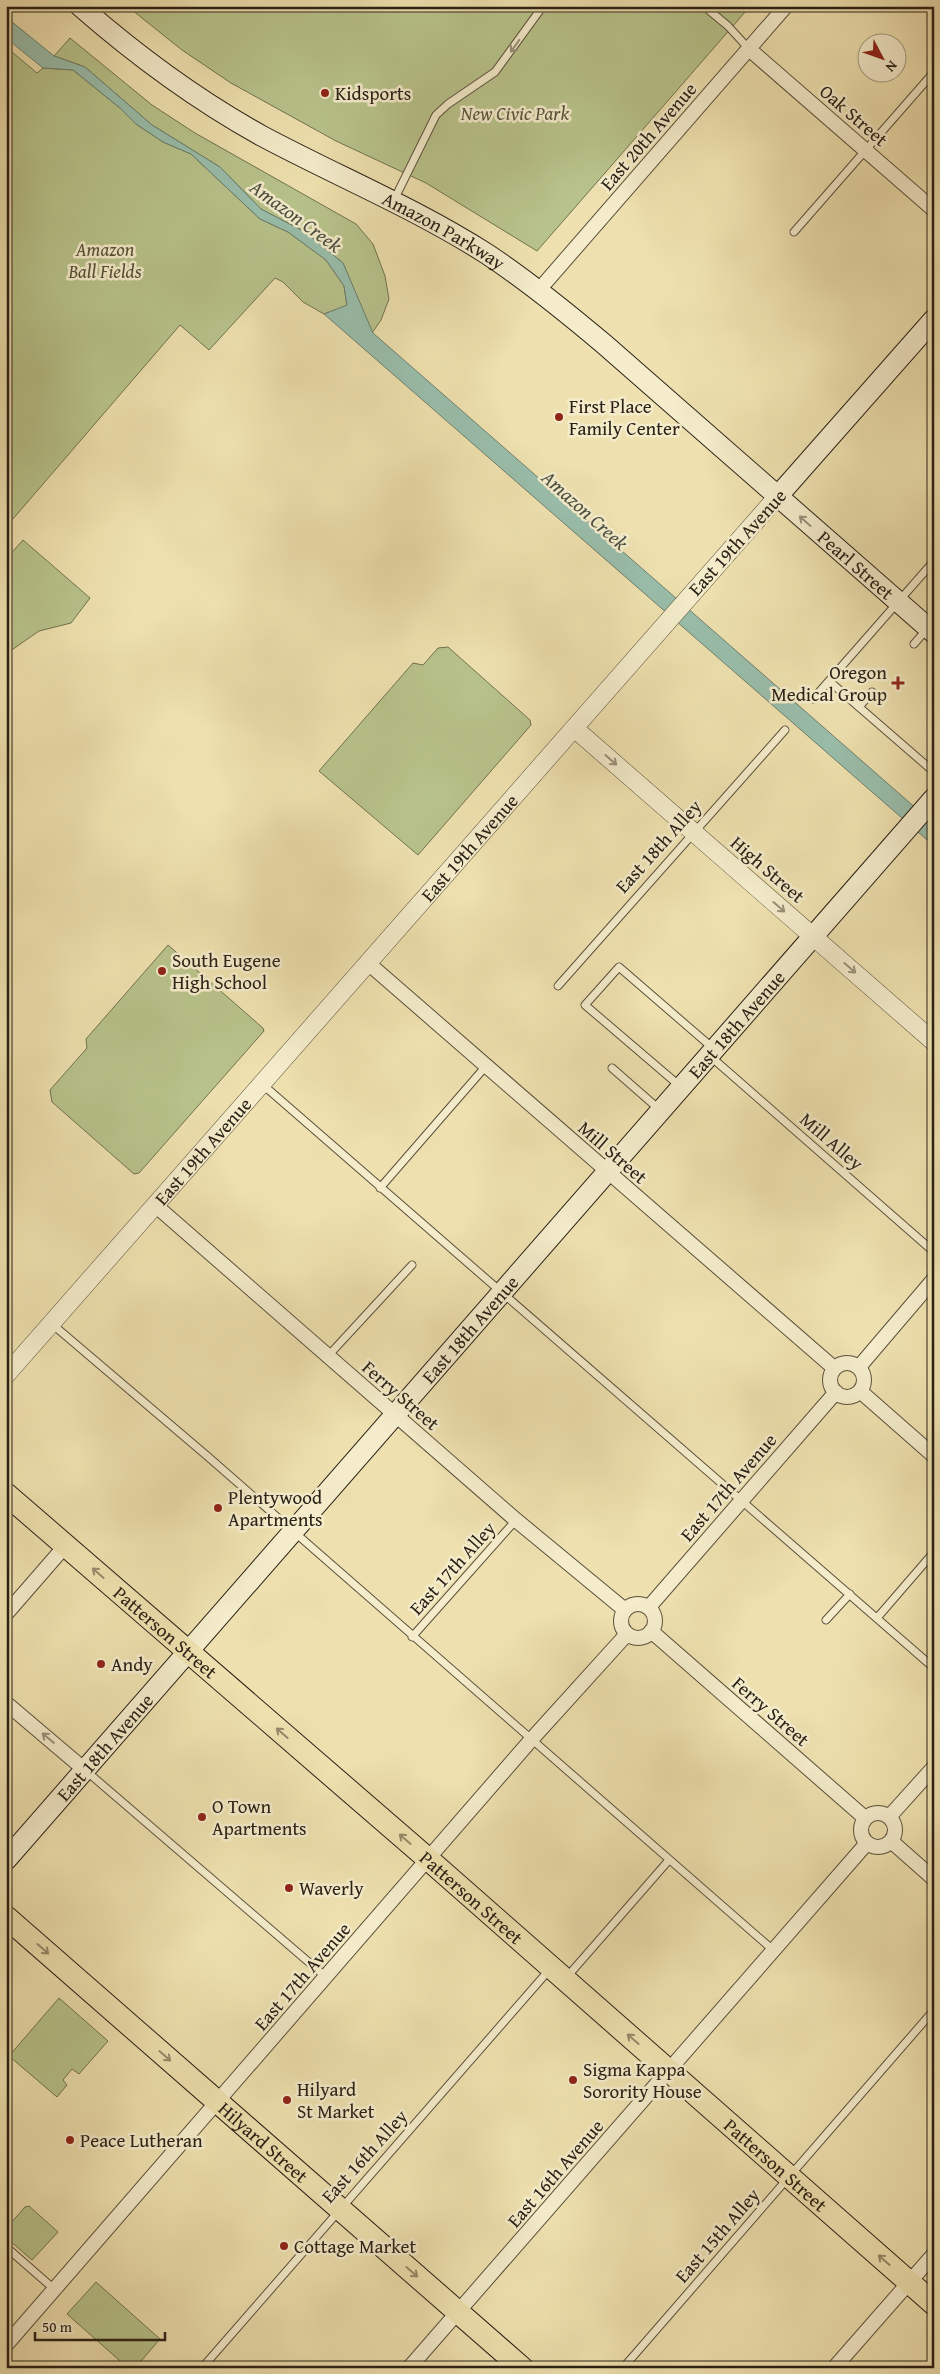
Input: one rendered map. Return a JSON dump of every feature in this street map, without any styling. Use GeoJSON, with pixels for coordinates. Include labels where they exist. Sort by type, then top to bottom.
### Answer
{"type":"FeatureCollection","features":[{"type":"Feature","properties":{"kind":"main road","name":"Amazon Parkway"},"geometry":{"type":"LineString","coordinates":[[80,6],[147,61],[205,102],[305,158],[393,200],[488,255],[538,291],[604,344],[777,497]]}},
{"type":"Feature","properties":{"kind":"main road","name":"East 19th Avenue"},"geometry":{"type":"LineString","coordinates":[[777,497],[934,319]]}},
{"type":"Feature","properties":{"kind":"main road","name":"Pearl Street"},"geometry":{"type":"LineString","coordinates":[[777,497],[931,631]]}},
{"type":"Feature","properties":{"kind":"main road","name":"East 18th Avenue"},"geometry":{"type":"LineString","coordinates":[[6,1860],[929,804]]}},
{"type":"Feature","properties":{"kind":"main road","name":"Patterson Street"},"geometry":{"type":"LineString","coordinates":[[6,1494],[670,2070],[934,2304]]}},
{"type":"Feature","properties":{"kind":"main road","name":"Hilyard Street"},"geometry":{"type":"LineString","coordinates":[[6,1917],[522,2368]]}},
{"type":"Feature","properties":{"kind":"street","name":"East 20th Avenue"},"geometry":{"type":"LineString","coordinates":[[538,291],[786,6]]}},
{"type":"Feature","properties":{"kind":"street","name":"Oak Street"},"geometry":{"type":"LineString","coordinates":[[749,49],[934,210]]}},
{"type":"Feature","properties":{"kind":"street","name":"East 19th Avenue"},"geometry":{"type":"LineString","coordinates":[[6,1375],[777,497]]}},
{"type":"Feature","properties":{"kind":"street","name":"High Street"},"geometry":{"type":"LineString","coordinates":[[574,728],[934,1042]]}},
{"type":"Feature","properties":{"kind":"street","name":"Mill Street"},"geometry":{"type":"LineString","coordinates":[[368,963],[834,1368]]}},
{"type":"Feature","properties":{"kind":"street","name":"Ferry Street"},"geometry":{"type":"LineString","coordinates":[[155,1205],[516,1520],[625,1610]]}},
{"type":"Feature","properties":{"kind":"street"},"geometry":{"type":"LineString","coordinates":[[859,1367],[934,1279]]}},
{"type":"Feature","properties":{"kind":"street"},"geometry":{"type":"LineString","coordinates":[[846,1363],[859,1367],[864,1379],[860,1391],[848,1397],[836,1392],[830,1380],[834,1368],[846,1363]]}},
{"type":"Feature","properties":{"kind":"street"},"geometry":{"type":"LineString","coordinates":[[860,1391],[934,1456]]}},
{"type":"Feature","properties":{"kind":"street","name":"East 17th Avenue"},"geometry":{"type":"LineString","coordinates":[[649,1608],[836,1392]]}},
{"type":"Feature","properties":{"kind":"street"},"geometry":{"type":"LineString","coordinates":[[6,1614],[66,1545]]}},
{"type":"Feature","properties":{"kind":"street"},"geometry":{"type":"LineString","coordinates":[[637,1604],[649,1608],[655,1619],[651,1631],[640,1638],[627,1634],[621,1622],[625,1610],[637,1604]]}},
{"type":"Feature","properties":{"kind":"street","name":"Ferry Street"},"geometry":{"type":"LineString","coordinates":[[651,1631],[865,1818]]}},
{"type":"Feature","properties":{"kind":"street","name":"East 17th Avenue"},"geometry":{"type":"LineString","coordinates":[[6,2345],[428,1859],[627,1634]]}},
{"type":"Feature","properties":{"kind":"street"},"geometry":{"type":"LineString","coordinates":[[6,1703],[85,1770]]}},
{"type":"Feature","properties":{"kind":"street"},"geometry":{"type":"LineString","coordinates":[[889,1817],[934,1767]]}},
{"type":"Feature","properties":{"kind":"street"},"geometry":{"type":"LineString","coordinates":[[874,1813],[889,1817],[894,1826],[891,1841],[882,1846],[867,1843],[860,1829],[865,1818],[874,1813]]}},
{"type":"Feature","properties":{"kind":"street"},"geometry":{"type":"LineString","coordinates":[[891,1841],[934,1879]]}},
{"type":"Feature","properties":{"kind":"street","name":"East 16th Avenue"},"geometry":{"type":"LineString","coordinates":[[409,2368],[867,1843]]}},
{"type":"Feature","properties":{"kind":"street"},"geometry":{"type":"LineString","coordinates":[[834,2368],[934,2254]]}},
{"type":"Feature","properties":{"kind":"lane"},"geometry":{"type":"LineString","coordinates":[[393,200],[436,115],[448,104],[495,72],[543,6]]}},
{"type":"Feature","properties":{"kind":"lane"},"geometry":{"type":"LineString","coordinates":[[704,6],[728,26],[749,49]]}},
{"type":"Feature","properties":{"kind":"lane"},"geometry":{"type":"LineString","coordinates":[[794,232],[934,72]]}},
{"type":"Feature","properties":{"kind":"lane"},"geometry":{"type":"LineString","coordinates":[[813,699],[934,561]]}},
{"type":"Feature","properties":{"kind":"lane"},"geometry":{"type":"LineString","coordinates":[[914,644],[931,631]]}},
{"type":"Feature","properties":{"kind":"lane"},"geometry":{"type":"LineString","coordinates":[[829,681],[934,772]]}},
{"type":"Feature","properties":{"kind":"lane"},"geometry":{"type":"LineString","coordinates":[[859,707],[872,692]]}},
{"type":"Feature","properties":{"kind":"lane","name":"East 18th Alley"},"geometry":{"type":"LineString","coordinates":[[558,986],[785,730]]}},
{"type":"Feature","properties":{"kind":"lane","name":"Mill Alley"},"geometry":{"type":"LineString","coordinates":[[681,1087],[585,1005],[619,967],[677,1019],[684,1022],[712,1052],[934,1252]]}},
{"type":"Feature","properties":{"kind":"lane"},"geometry":{"type":"LineString","coordinates":[[380,1188],[486,1066]]}},
{"type":"Feature","properties":{"kind":"lane"},"geometry":{"type":"LineString","coordinates":[[612,1068],[661,1110]]}},
{"type":"Feature","properties":{"kind":"lane"},"geometry":{"type":"LineString","coordinates":[[262,1084],[934,1668]]}},
{"type":"Feature","properties":{"kind":"lane"},"geometry":{"type":"LineString","coordinates":[[328,1356],[412,1265]]}},
{"type":"Feature","properties":{"kind":"lane"},"geometry":{"type":"LineString","coordinates":[[51,1323],[773,1950]]}},
{"type":"Feature","properties":{"kind":"lane","name":"East 17th Alley"},"geometry":{"type":"LineString","coordinates":[[412,1637],[516,1520]]}},
{"type":"Feature","properties":{"kind":"lane"},"geometry":{"type":"LineString","coordinates":[[877,1618],[934,1552]]}},
{"type":"Feature","properties":{"kind":"lane"},"geometry":{"type":"LineString","coordinates":[[826,1620],[850,1594]]}},
{"type":"Feature","properties":{"kind":"lane"},"geometry":{"type":"LineString","coordinates":[[85,1770],[326,1977]]}},
{"type":"Feature","properties":{"kind":"lane","name":"East 16th Alley"},"geometry":{"type":"LineString","coordinates":[[202,2368],[340,2208],[558,1973],[669,1860]]}},
{"type":"Feature","properties":{"kind":"lane","name":"East 15th Alley"},"geometry":{"type":"LineString","coordinates":[[623,2368],[934,2010]]}},
{"type":"Feature","properties":{"kind":"lane"},"geometry":{"type":"LineString","coordinates":[[6,2247],[54,2289]]}},
{"type":"Feature","properties":{"kind":"green space","name":"New Civic Park"},"geometry":{"type":"Polygon","coordinates":[[[127,6],[740,6],[746,11],[537,251],[426,183],[336,141],[231,83],[182,50],[127,6]]]}},
{"type":"Feature","properties":{"kind":"green space"},"geometry":{"type":"Polygon","coordinates":[[[70,38],[152,105],[195,133],[356,224],[373,244],[385,276],[389,299],[381,320],[372,333],[343,263],[305,232],[261,209],[220,167],[152,125],[85,67],[54,56],[70,38]]]}},
{"type":"Feature","properties":{"kind":"green space","name":"Amazon Ball Fields"},"geometry":{"type":"Polygon","coordinates":[[[6,47],[37,73],[43,68],[73,70],[120,108],[136,124],[163,142],[191,154],[260,219],[288,232],[326,260],[344,286],[347,306],[324,314],[303,302],[283,282],[275,278],[209,350],[180,325],[6,527],[6,47]]]}},
{"type":"Feature","properties":{"kind":"green space"},"geometry":{"type":"Polygon","coordinates":[[[23,540],[90,598],[71,623],[39,631],[6,654],[6,559],[23,540]]]}},
{"type":"Feature","properties":{"kind":"green space"},"geometry":{"type":"Polygon","coordinates":[[[448,647],[530,720],[531,725],[418,855],[319,771],[413,663],[423,665],[438,648],[448,647]]]}},
{"type":"Feature","properties":{"kind":"green space"},"geometry":{"type":"Polygon","coordinates":[[[168,945],[263,1028],[264,1031],[139,1173],[134,1174],[52,1102],[50,1090],[87,1048],[86,1039],[168,945]]]}},
{"type":"Feature","properties":{"kind":"green space"},"geometry":{"type":"Polygon","coordinates":[[[59,1998],[108,2041],[79,2074],[72,2069],[63,2080],[67,2085],[57,2097],[9,2056],[59,1998]]]}},
{"type":"Feature","properties":{"kind":"green space"},"geometry":{"type":"Polygon","coordinates":[[[29,2206],[58,2232],[32,2260],[9,2240],[9,2225],[25,2207],[29,2206]]]}},
{"type":"Feature","properties":{"kind":"green space"},"geometry":{"type":"Polygon","coordinates":[[[96,2282],[160,2339],[135,2368],[128,2368],[67,2314],[96,2282]]]}},
{"type":"Feature","properties":{"kind":"shaded area"},"geometry":{"type":"Polygon","coordinates":[[[6,17],[54,56],[85,67],[152,125],[220,167],[261,209],[305,232],[343,263],[373,333],[934,824],[934,846],[324,314],[347,305],[344,286],[326,260],[288,232],[260,219],[191,154],[163,142],[136,124],[120,108],[73,70],[43,68],[6,38],[6,17]]]}},
{"type":"Feature","properties":{"kind":"place","name":"Kidsports"},"geometry":{"type":"Point","coordinates":[325,93]}},
{"type":"Feature","properties":{"kind":"place","name":"First Place Family Center"},"geometry":{"type":"Point","coordinates":[559,417]}},
{"type":"Feature","properties":{"kind":"place","name":"Oregon Medical Group"},"geometry":{"type":"Point","coordinates":[898,683]}},
{"type":"Feature","properties":{"kind":"place","name":"South Eugene High School"},"geometry":{"type":"Point","coordinates":[162,971]}},
{"type":"Feature","properties":{"kind":"place","name":"Plentywood Apartments"},"geometry":{"type":"Point","coordinates":[218,1508]}},
{"type":"Feature","properties":{"kind":"place","name":"Andy"},"geometry":{"type":"Point","coordinates":[101,1664]}},
{"type":"Feature","properties":{"kind":"place","name":"O Town Apartments"},"geometry":{"type":"Point","coordinates":[202,1817]}},
{"type":"Feature","properties":{"kind":"place","name":"Waverly"},"geometry":{"type":"Point","coordinates":[289,1888]}},
{"type":"Feature","properties":{"kind":"place","name":"Sigma Kappa Sorority House"},"geometry":{"type":"Point","coordinates":[573,2080]}},
{"type":"Feature","properties":{"kind":"place","name":"Hilyard St Market"},"geometry":{"type":"Point","coordinates":[287,2100]}},
{"type":"Feature","properties":{"kind":"place","name":"Peace Lutheran"},"geometry":{"type":"Point","coordinates":[70,2140]}},
{"type":"Feature","properties":{"kind":"place","name":"Cottage Market"},"geometry":{"type":"Point","coordinates":[284,2246]}},
{"type":"Feature","properties":{"kind":"water label","name":"Amazon Creek"},"geometry":{"type":"Point","coordinates":[296,216]}},
{"type":"Feature","properties":{"kind":"water label","name":"Amazon Creek"},"geometry":{"type":"Point","coordinates":[585,510]}}]}
